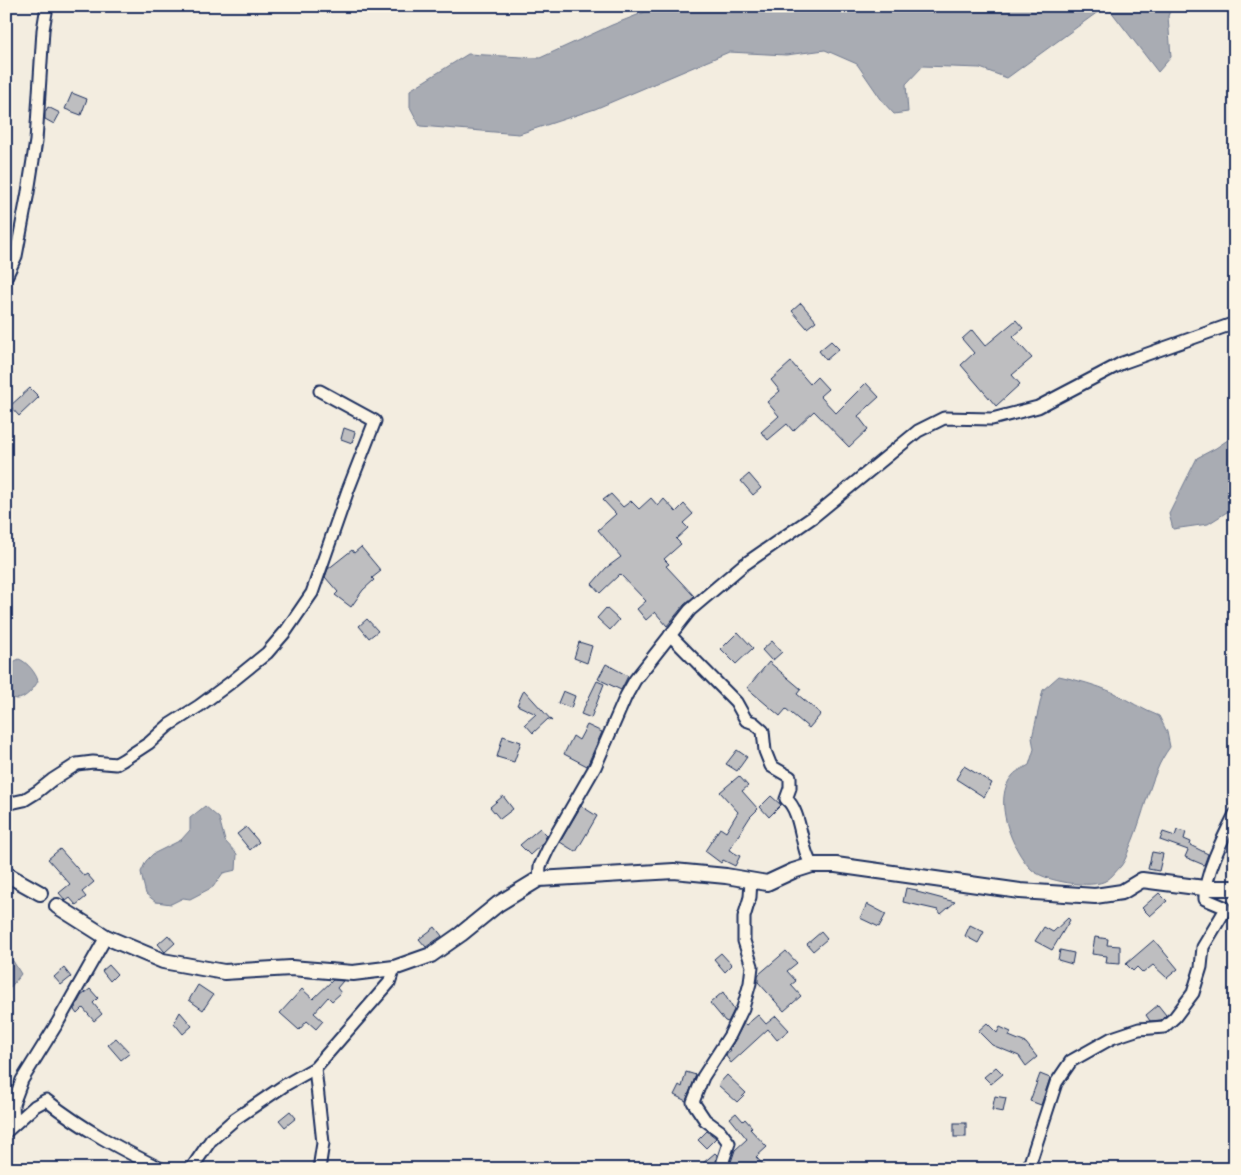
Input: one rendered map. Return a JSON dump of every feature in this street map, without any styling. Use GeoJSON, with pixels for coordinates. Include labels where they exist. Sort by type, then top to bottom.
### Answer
{"type":"FeatureCollection","features":[{"type":"Feature","properties":{"kind":"street"},"geometry":{"type":"LineString","coordinates":[[6,277],[16,256],[36,141],[43,30],[47,6]]}},
{"type":"Feature","properties":{"kind":"street"},"geometry":{"type":"LineString","coordinates":[[539,879],[540,866],[549,847],[595,767],[635,680],[690,610],[742,566],[813,518],[918,431],[944,418],[992,418],[1038,407],[1122,363],[1235,323]]}},
{"type":"Feature","properties":{"kind":"street"},"geometry":{"type":"LineString","coordinates":[[6,804],[24,800],[77,764],[93,762],[116,764],[123,760],[149,743],[169,725],[230,683],[267,653],[286,631],[312,593],[348,490],[376,421],[320,390]]}},
{"type":"Feature","properties":{"kind":"street"},"geometry":{"type":"LineString","coordinates":[[670,635],[736,702],[746,720],[754,723],[763,731],[765,751],[771,766],[790,777],[790,788],[786,799],[792,803],[807,858],[812,865]]}},
{"type":"Feature","properties":{"kind":"street"},"geometry":{"type":"LineString","coordinates":[[1028,1169],[1043,1118],[1056,1083],[1071,1061],[1112,1038],[1140,1029],[1164,1027],[1175,1017],[1193,993],[1201,967],[1203,947],[1224,912],[1224,907],[1205,898],[1204,888],[1235,814]]}},
{"type":"Feature","properties":{"kind":"street"},"geometry":{"type":"LineString","coordinates":[[57,906],[106,937],[163,961],[224,972],[291,968],[352,973],[394,968],[431,955],[498,904],[539,879],[674,870],[768,883],[812,865],[836,865],[1020,891],[1095,896],[1122,892],[1142,880],[1204,888],[1235,888]]}},
{"type":"Feature","properties":{"kind":"street"},"geometry":{"type":"LineString","coordinates":[[6,874],[40,893]]}},
{"type":"Feature","properties":{"kind":"street"},"geometry":{"type":"LineString","coordinates":[[726,1169],[723,1161],[729,1142],[720,1131],[705,1120],[693,1102],[703,1077],[730,1035],[743,1008],[750,983],[752,966],[744,941],[744,917],[750,897],[751,880]]}},
{"type":"Feature","properties":{"kind":"street"},"geometry":{"type":"LineString","coordinates":[[10,1128],[13,1104],[22,1080],[58,1022],[106,937]]}},
{"type":"Feature","properties":{"kind":"street"},"geometry":{"type":"LineString","coordinates":[[191,1169],[211,1140],[236,1119],[285,1085],[315,1068],[389,983],[394,968]]}},
{"type":"Feature","properties":{"kind":"street"},"geometry":{"type":"LineString","coordinates":[[315,1068],[323,1143],[319,1169]]}},
{"type":"Feature","properties":{"kind":"street"},"geometry":{"type":"LineString","coordinates":[[10,1128],[35,1106],[46,1100],[74,1122],[161,1169]]}},
{"type":"Feature","properties":{"kind":"shaded area"},"geometry":{"type":"Polygon","coordinates":[[[660,6],[1106,6],[1007,78],[980,68],[923,66],[906,84],[908,112],[894,114],[883,102],[857,64],[825,50],[786,55],[729,52],[595,109],[519,134],[420,126],[410,107],[410,90],[468,54],[540,58],[612,25],[660,6]]]}},
{"type":"Feature","properties":{"kind":"shaded area"},"geometry":{"type":"Polygon","coordinates":[[[1107,6],[1172,6],[1168,16],[1171,57],[1158,72],[1107,6]]]}},
{"type":"Feature","properties":{"kind":"shaded area"},"geometry":{"type":"Polygon","coordinates":[[[1235,435],[1235,507],[1208,524],[1173,529],[1169,514],[1197,458],[1235,435]]]}},
{"type":"Feature","properties":{"kind":"shaded area"},"geometry":{"type":"Polygon","coordinates":[[[19,659],[31,668],[38,681],[26,695],[16,699],[6,692],[6,668],[19,659]]]}},
{"type":"Feature","properties":{"kind":"shaded area"},"geometry":{"type":"Polygon","coordinates":[[[1059,676],[1106,689],[1159,716],[1167,732],[1170,747],[1157,770],[1125,860],[1111,877],[1100,883],[1068,883],[1046,877],[1031,869],[1017,850],[1011,837],[1004,810],[1004,797],[1007,785],[1014,774],[1029,765],[1034,749],[1032,738],[1043,690],[1059,676]]]}},
{"type":"Feature","properties":{"kind":"shaded area"},"geometry":{"type":"Polygon","coordinates":[[[205,806],[219,818],[225,841],[237,854],[236,870],[223,873],[213,887],[190,899],[183,898],[171,904],[156,902],[146,894],[143,882],[141,872],[146,861],[153,854],[181,840],[190,830],[190,818],[205,806]]]}},
{"type":"Feature","properties":{"kind":"shaded area"},"geometry":{"type":"Polygon","coordinates":[[[6,954],[21,974],[6,993],[6,954]]]}},
{"type":"Feature","properties":{"kind":"building"},"geometry":{"type":"Polygon","coordinates":[[[72,93],[87,99],[81,115],[65,109],[72,93]]]}},
{"type":"Feature","properties":{"kind":"building"},"geometry":{"type":"Polygon","coordinates":[[[48,107],[60,113],[54,124],[45,119],[45,112],[48,107]]]}},
{"type":"Feature","properties":{"kind":"building"},"geometry":{"type":"Polygon","coordinates":[[[801,303],[816,321],[807,328],[792,311],[801,303]]]}},
{"type":"Feature","properties":{"kind":"building"},"geometry":{"type":"Polygon","coordinates":[[[1016,320],[1023,328],[1013,337],[1032,358],[1012,375],[1020,384],[996,406],[961,365],[974,353],[962,339],[972,330],[985,346],[1016,320]]]}},
{"type":"Feature","properties":{"kind":"building"},"geometry":{"type":"Polygon","coordinates":[[[831,341],[839,349],[826,360],[819,351],[831,341]]]}},
{"type":"Feature","properties":{"kind":"building"},"geometry":{"type":"Polygon","coordinates":[[[791,362],[810,384],[817,377],[828,389],[820,396],[836,413],[866,383],[879,397],[858,416],[868,429],[849,447],[814,411],[793,431],[787,424],[768,440],[761,432],[779,416],[767,402],[780,391],[771,380],[791,362]]]}},
{"type":"Feature","properties":{"kind":"building"},"geometry":{"type":"Polygon","coordinates":[[[30,388],[39,397],[19,416],[10,406],[30,388]]]}},
{"type":"Feature","properties":{"kind":"building"},"geometry":{"type":"Polygon","coordinates":[[[344,428],[355,432],[352,443],[341,439],[344,428]]]}},
{"type":"Feature","properties":{"kind":"building"},"geometry":{"type":"Polygon","coordinates":[[[749,474],[761,488],[753,495],[741,481],[749,474]]]}},
{"type":"Feature","properties":{"kind":"building"},"geometry":{"type":"Polygon","coordinates":[[[611,494],[623,507],[631,501],[639,509],[651,498],[658,506],[664,499],[676,512],[684,504],[693,514],[683,523],[688,528],[676,539],[681,544],[664,559],[669,564],[666,566],[694,596],[667,626],[655,612],[646,620],[637,609],[646,601],[620,574],[600,593],[592,584],[606,568],[621,557],[598,530],[616,514],[603,500],[611,494]]]}},
{"type":"Feature","properties":{"kind":"building"},"geometry":{"type":"Polygon","coordinates":[[[361,547],[381,571],[372,578],[374,580],[363,590],[351,607],[335,595],[338,592],[325,577],[328,569],[352,550],[354,553],[361,547]]]}},
{"type":"Feature","properties":{"kind":"building"},"geometry":{"type":"Polygon","coordinates":[[[606,608],[619,620],[610,630],[597,618],[606,608]]]}},
{"type":"Feature","properties":{"kind":"building"},"geometry":{"type":"Polygon","coordinates":[[[367,619],[378,631],[369,638],[359,626],[367,619]]]}},
{"type":"Feature","properties":{"kind":"building"},"geometry":{"type":"Polygon","coordinates":[[[738,632],[753,648],[736,664],[721,649],[738,632]]]}},
{"type":"Feature","properties":{"kind":"building"},"geometry":{"type":"Polygon","coordinates":[[[772,641],[782,652],[772,661],[762,650],[772,641]]]}},
{"type":"Feature","properties":{"kind":"building"},"geometry":{"type":"Polygon","coordinates":[[[579,642],[592,646],[587,663],[574,658],[579,642]]]}},
{"type":"Feature","properties":{"kind":"building"},"geometry":{"type":"Polygon","coordinates":[[[769,662],[801,689],[797,694],[821,714],[809,728],[786,709],[780,716],[747,688],[769,662]]]}},
{"type":"Feature","properties":{"kind":"building"},"geometry":{"type":"Polygon","coordinates":[[[606,664],[628,676],[621,690],[598,679],[606,664]]]}},
{"type":"Feature","properties":{"kind":"building"},"geometry":{"type":"Polygon","coordinates":[[[597,681],[604,684],[591,718],[581,714],[597,681]]]}},
{"type":"Feature","properties":{"kind":"building"},"geometry":{"type":"Polygon","coordinates":[[[524,690],[552,721],[548,719],[533,733],[525,724],[536,714],[517,705],[524,690]]]}},
{"type":"Feature","properties":{"kind":"building"},"geometry":{"type":"Polygon","coordinates":[[[563,691],[575,696],[571,708],[558,703],[563,691]]]}},
{"type":"Feature","properties":{"kind":"building"},"geometry":{"type":"Polygon","coordinates":[[[587,725],[602,732],[587,766],[564,754],[573,736],[579,740],[587,725]]]}},
{"type":"Feature","properties":{"kind":"building"},"geometry":{"type":"Polygon","coordinates":[[[503,736],[521,742],[514,762],[497,757],[503,736]]]}},
{"type":"Feature","properties":{"kind":"building"},"geometry":{"type":"Polygon","coordinates":[[[737,750],[747,757],[737,771],[726,764],[737,750]]]}},
{"type":"Feature","properties":{"kind":"building"},"geometry":{"type":"Polygon","coordinates":[[[964,766],[992,783],[984,797],[956,779],[964,766]]]}},
{"type":"Feature","properties":{"kind":"building"},"geometry":{"type":"Polygon","coordinates":[[[739,776],[748,786],[742,791],[758,809],[750,817],[729,850],[740,856],[735,866],[723,860],[721,863],[705,851],[720,828],[726,832],[738,812],[720,792],[739,776]]]}},
{"type":"Feature","properties":{"kind":"building"},"geometry":{"type":"Polygon","coordinates":[[[503,796],[513,809],[500,819],[490,807],[503,796]]]}},
{"type":"Feature","properties":{"kind":"building"},"geometry":{"type":"Polygon","coordinates":[[[771,796],[781,805],[769,817],[760,807],[771,796]]]}},
{"type":"Feature","properties":{"kind":"building"},"geometry":{"type":"Polygon","coordinates":[[[581,806],[597,816],[576,852],[560,842],[581,806]]]}},
{"type":"Feature","properties":{"kind":"building"},"geometry":{"type":"Polygon","coordinates":[[[246,827],[259,842],[250,850],[237,834],[246,827]]]}},
{"type":"Feature","properties":{"kind":"building"},"geometry":{"type":"Polygon","coordinates":[[[540,828],[547,835],[542,844],[530,855],[520,845],[540,828]]]}},
{"type":"Feature","properties":{"kind":"building"},"geometry":{"type":"Polygon","coordinates":[[[1177,830],[1186,832],[1184,839],[1191,842],[1190,845],[1208,854],[1204,865],[1185,857],[1188,850],[1160,840],[1163,832],[1175,836],[1177,830]]]}},
{"type":"Feature","properties":{"kind":"building"},"geometry":{"type":"Polygon","coordinates":[[[60,849],[84,876],[87,874],[94,882],[82,892],[86,897],[76,905],[70,898],[66,901],[59,893],[70,884],[48,859],[60,849]]]}},
{"type":"Feature","properties":{"kind":"building"},"geometry":{"type":"Polygon","coordinates":[[[1152,852],[1163,854],[1159,871],[1148,869],[1152,852]]]}},
{"type":"Feature","properties":{"kind":"building"},"geometry":{"type":"Polygon","coordinates":[[[906,888],[955,902],[941,914],[938,910],[903,902],[906,888]]]}},
{"type":"Feature","properties":{"kind":"building"},"geometry":{"type":"Polygon","coordinates":[[[1159,893],[1167,901],[1150,916],[1142,908],[1159,893]]]}},
{"type":"Feature","properties":{"kind":"building"},"geometry":{"type":"Polygon","coordinates":[[[867,904],[886,914],[879,927],[860,918],[867,904]]]}},
{"type":"Feature","properties":{"kind":"building"},"geometry":{"type":"Polygon","coordinates":[[[1068,918],[1070,920],[1052,950],[1035,941],[1044,927],[1053,932],[1068,918]]]}},
{"type":"Feature","properties":{"kind":"building"},"geometry":{"type":"Polygon","coordinates":[[[970,925],[984,932],[978,943],[965,936],[970,925]]]}},
{"type":"Feature","properties":{"kind":"building"},"geometry":{"type":"Polygon","coordinates":[[[435,927],[442,936],[426,947],[419,939],[435,927]]]}},
{"type":"Feature","properties":{"kind":"building"},"geometry":{"type":"Polygon","coordinates":[[[821,932],[827,939],[813,951],[807,944],[821,932]]]}},
{"type":"Feature","properties":{"kind":"building"},"geometry":{"type":"Polygon","coordinates":[[[168,935],[175,943],[165,952],[158,944],[168,935]]]}},
{"type":"Feature","properties":{"kind":"building"},"geometry":{"type":"Polygon","coordinates":[[[1095,937],[1108,939],[1107,945],[1120,946],[1120,964],[1106,963],[1107,956],[1092,954],[1095,937]]]}},
{"type":"Feature","properties":{"kind":"building"},"geometry":{"type":"Polygon","coordinates":[[[1154,940],[1178,969],[1167,978],[1153,965],[1143,973],[1137,967],[1133,971],[1126,964],[1154,940]]]}},
{"type":"Feature","properties":{"kind":"building"},"geometry":{"type":"Polygon","coordinates":[[[1060,950],[1074,953],[1072,964],[1058,960],[1060,950]]]}},
{"type":"Feature","properties":{"kind":"building"},"geometry":{"type":"Polygon","coordinates":[[[786,951],[797,963],[787,971],[796,981],[791,985],[801,996],[784,1011],[758,982],[758,975],[786,951]]]}},
{"type":"Feature","properties":{"kind":"building"},"geometry":{"type":"Polygon","coordinates":[[[721,953],[732,965],[725,972],[714,959],[721,953]]]}},
{"type":"Feature","properties":{"kind":"building"},"geometry":{"type":"Polygon","coordinates":[[[109,965],[117,974],[110,981],[102,971],[109,965]]]}},
{"type":"Feature","properties":{"kind":"building"},"geometry":{"type":"Polygon","coordinates":[[[64,968],[71,977],[61,985],[54,977],[64,968]]]}},
{"type":"Feature","properties":{"kind":"building"},"geometry":{"type":"Polygon","coordinates":[[[333,980],[343,981],[337,988],[341,993],[332,1001],[328,997],[314,1013],[323,1021],[316,1029],[307,1021],[299,1030],[280,1013],[302,989],[313,999],[333,980]]]}},
{"type":"Feature","properties":{"kind":"building"},"geometry":{"type":"Polygon","coordinates":[[[198,985],[213,995],[203,1010],[189,1000],[198,985]]]}},
{"type":"Feature","properties":{"kind":"building"},"geometry":{"type":"Polygon","coordinates":[[[90,989],[98,998],[93,1003],[102,1014],[94,1021],[83,1008],[77,1014],[74,1010],[81,996],[90,989]]]}},
{"type":"Feature","properties":{"kind":"building"},"geometry":{"type":"Polygon","coordinates":[[[723,992],[734,1010],[728,1022],[710,1003],[723,992]]]}},
{"type":"Feature","properties":{"kind":"building"},"geometry":{"type":"Polygon","coordinates":[[[1158,1005],[1166,1015],[1161,1020],[1150,1021],[1146,1015],[1158,1005]]]}},
{"type":"Feature","properties":{"kind":"building"},"geometry":{"type":"Polygon","coordinates":[[[180,1012],[192,1026],[183,1034],[174,1023],[180,1012]]]}},
{"type":"Feature","properties":{"kind":"building"},"geometry":{"type":"Polygon","coordinates":[[[758,1015],[766,1024],[776,1016],[789,1030],[777,1040],[768,1029],[731,1063],[726,1056],[731,1050],[744,1023],[746,1025],[758,1015]]]}},
{"type":"Feature","properties":{"kind":"building"},"geometry":{"type":"Polygon","coordinates":[[[987,1023],[997,1033],[1000,1027],[1011,1032],[1009,1036],[1026,1043],[1037,1057],[1026,1066],[1019,1056],[992,1045],[978,1031],[987,1023]]]}},
{"type":"Feature","properties":{"kind":"building"},"geometry":{"type":"Polygon","coordinates":[[[116,1038],[130,1053],[121,1060],[108,1045],[116,1038]]]}},
{"type":"Feature","properties":{"kind":"building"},"geometry":{"type":"Polygon","coordinates":[[[996,1067],[1003,1074],[991,1084],[984,1077],[996,1067]]]}},
{"type":"Feature","properties":{"kind":"building"},"geometry":{"type":"Polygon","coordinates":[[[686,1072],[696,1075],[686,1101],[674,1095],[679,1085],[682,1087],[686,1072]]]}},
{"type":"Feature","properties":{"kind":"building"},"geometry":{"type":"Polygon","coordinates":[[[1040,1074],[1050,1078],[1041,1105],[1030,1101],[1040,1074]]]}},
{"type":"Feature","properties":{"kind":"building"},"geometry":{"type":"Polygon","coordinates":[[[727,1075],[746,1093],[737,1102],[718,1085],[727,1075]]]}},
{"type":"Feature","properties":{"kind":"building"},"geometry":{"type":"Polygon","coordinates":[[[995,1096],[1006,1098],[1003,1112],[992,1110],[995,1096]]]}},
{"type":"Feature","properties":{"kind":"building"},"geometry":{"type":"Polygon","coordinates":[[[290,1111],[296,1118],[285,1127],[279,1120],[290,1111]]]}},
{"type":"Feature","properties":{"kind":"building"},"geometry":{"type":"Polygon","coordinates":[[[736,1113],[743,1121],[745,1119],[752,1127],[750,1129],[767,1147],[756,1157],[767,1169],[737,1169],[731,1162],[735,1150],[747,1139],[730,1118],[736,1113]]]}},
{"type":"Feature","properties":{"kind":"building"},"geometry":{"type":"Polygon","coordinates":[[[954,1123],[966,1123],[966,1137],[954,1137],[954,1123]]]}},
{"type":"Feature","properties":{"kind":"building"},"geometry":{"type":"Polygon","coordinates":[[[707,1131],[716,1138],[706,1148],[698,1140],[707,1131]]]}},
{"type":"Feature","properties":{"kind":"building"},"geometry":{"type":"Polygon","coordinates":[[[715,1153],[717,1155],[717,1165],[712,1169],[708,1169],[703,1163],[715,1153]]]}}]}
